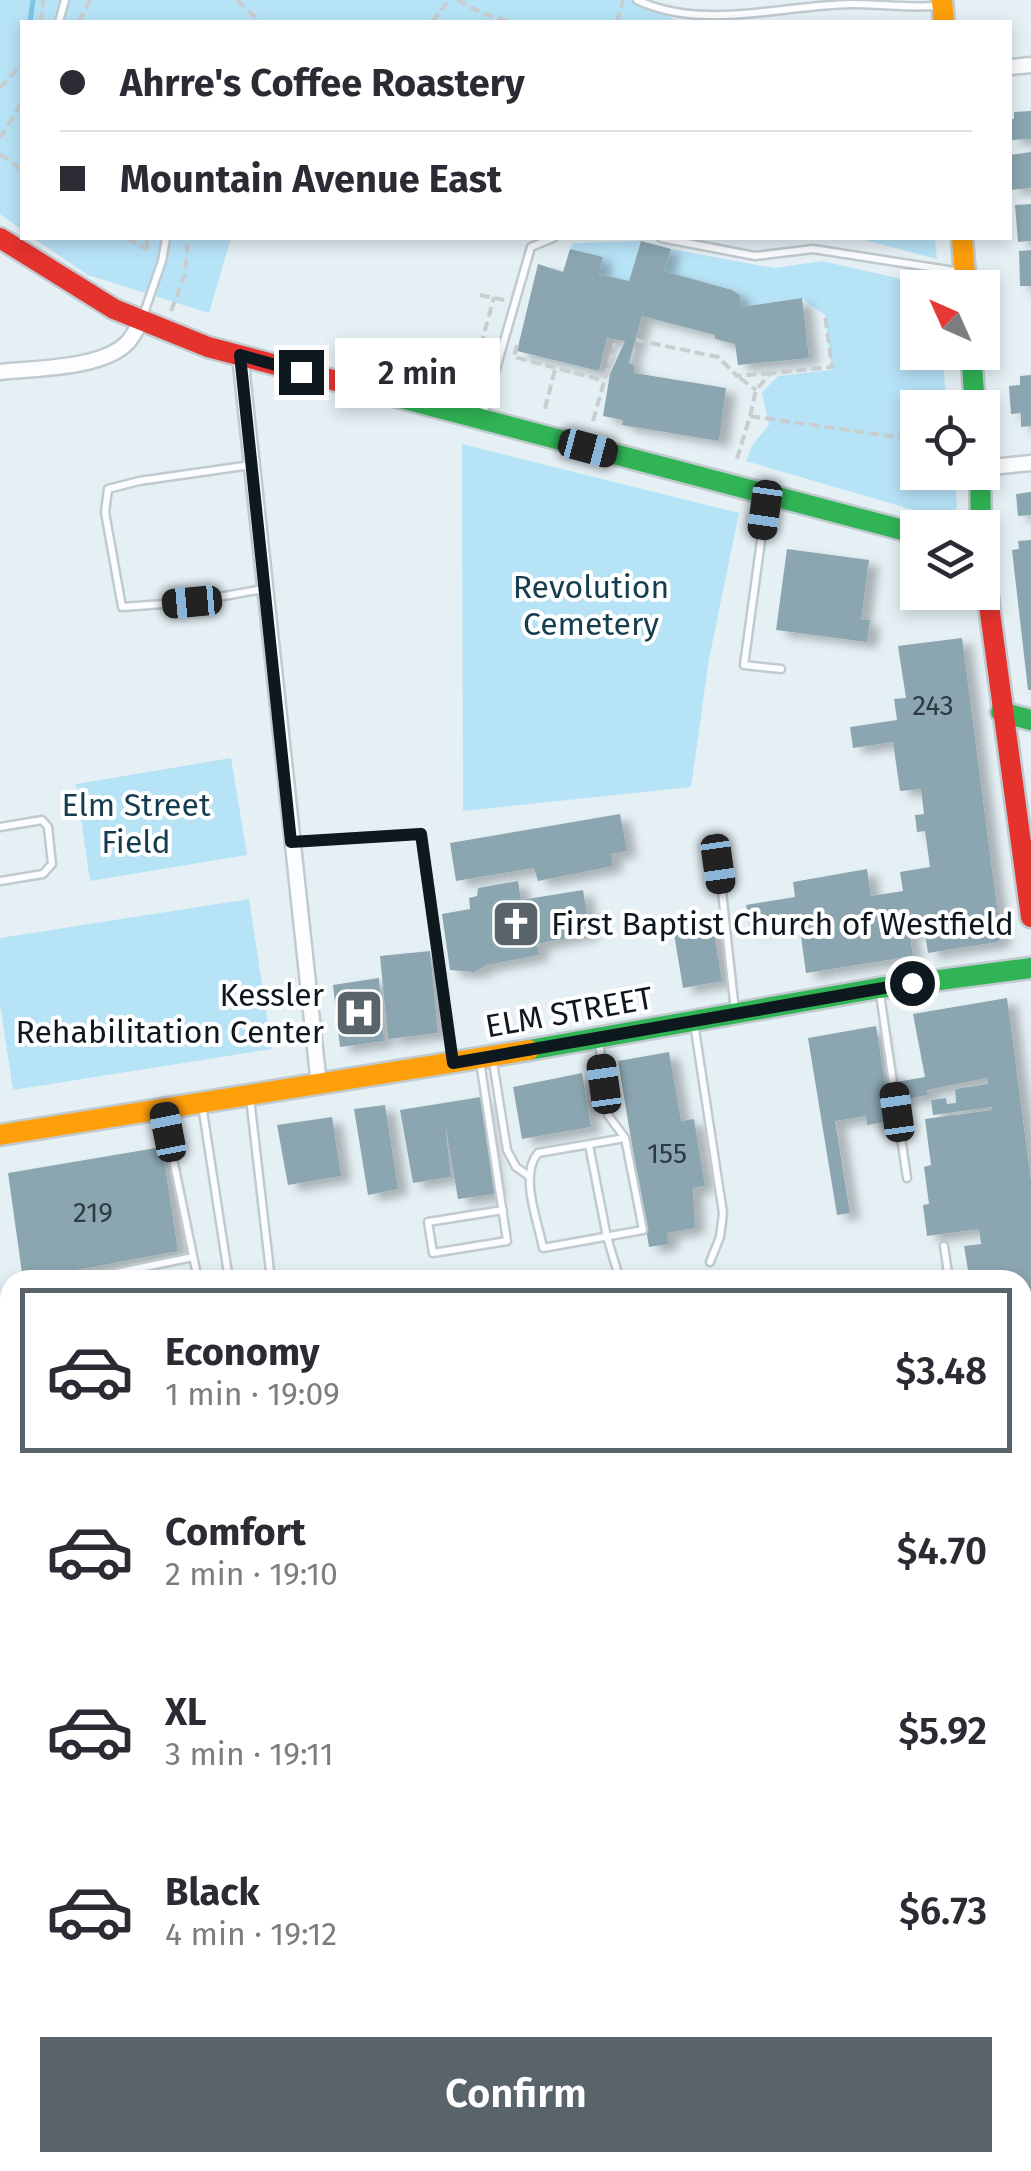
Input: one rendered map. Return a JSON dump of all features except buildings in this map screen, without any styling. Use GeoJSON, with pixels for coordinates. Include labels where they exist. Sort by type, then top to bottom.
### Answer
{"type":"FeatureCollection","features":[{"type":"Feature","properties":{"kind":"street"},"geometry":{"type":"LineString","coordinates":[[0,238],[80,290],[140,322],[240,355],[900,529]]}},
{"type":"Feature","properties":{"kind":"street"},"geometry":{"type":"LineString","coordinates":[[962,240],[964,270]]}},
{"type":"Feature","properties":{"kind":"street"},"geometry":{"type":"LineString","coordinates":[[0,372],[90,362],[112,354],[128,342],[140,322]]}},
{"type":"Feature","properties":{"kind":"street"},"geometry":{"type":"LineString","coordinates":[[240,355],[319,1085]]}},
{"type":"Feature","properties":{"kind":"street"},"geometry":{"type":"LineString","coordinates":[[1000,468],[1031,464]]}},
{"type":"Feature","properties":{"kind":"street"},"geometry":{"type":"LineString","coordinates":[[989,610],[1031,916]]}},
{"type":"Feature","properties":{"kind":"street"},"geometry":{"type":"LineString","coordinates":[[1001,712],[1031,720]]}},
{"type":"Feature","properties":{"kind":"street","name":"ELM STREET"},"geometry":{"type":"LineString","coordinates":[[0,1135],[453,1063],[879,988],[1031,968]]}},
{"type":"Feature","properties":{"kind":"lane"},"geometry":{"type":"LineString","coordinates":[[637,0],[681,14],[717,15],[784,4],[943,10]]}},
{"type":"Feature","properties":{"kind":"lane"},"geometry":{"type":"LineString","coordinates":[[140,322],[166,240]]}},
{"type":"Feature","properties":{"kind":"lane"},"geometry":{"type":"LineString","coordinates":[[482,420],[531,247],[548,240]]}},
{"type":"Feature","properties":{"kind":"lane"},"geometry":{"type":"LineString","coordinates":[[671,240],[755,256],[813,250],[914,270]]}},
{"type":"Feature","properties":{"kind":"lane"},"geometry":{"type":"LineString","coordinates":[[251,465],[108,489],[105,512],[122,608],[192,602],[264,589]]}},
{"type":"Feature","properties":{"kind":"lane"},"geometry":{"type":"LineString","coordinates":[[767,496],[744,664],[781,670]]}},
{"type":"Feature","properties":{"kind":"lane"},"geometry":{"type":"LineString","coordinates":[[0,827],[42,820],[48,828],[52,864],[43,874],[0,881]]}},
{"type":"Feature","properties":{"kind":"lane"},"geometry":{"type":"LineString","coordinates":[[291,842],[421,834],[453,1063]]}},
{"type":"Feature","properties":{"kind":"lane"},"geometry":{"type":"LineString","coordinates":[[718,864],[735,1012]]}},
{"type":"Feature","properties":{"kind":"lane"},"geometry":{"type":"LineString","coordinates":[[879,988],[907,1178]]}},
{"type":"Feature","properties":{"kind":"lane"},"geometry":{"type":"LineString","coordinates":[[694,1020],[724,1212],[710,1262]]}},
{"type":"Feature","properties":{"kind":"lane"},"geometry":{"type":"LineString","coordinates":[[598,1037],[604,1084]]}},
{"type":"Feature","properties":{"kind":"lane"},"geometry":{"type":"LineString","coordinates":[[486,1057],[508,1150],[516,1167],[529,1176]]}},
{"type":"Feature","properties":{"kind":"lane"},"geometry":{"type":"LineString","coordinates":[[486,1057],[507,1242],[433,1252],[428,1222],[503,1210]]}},
{"type":"Feature","properties":{"kind":"lane"},"geometry":{"type":"LineString","coordinates":[[249,1096],[270,1270]]}},
{"type":"Feature","properties":{"kind":"lane"},"geometry":{"type":"LineString","coordinates":[[202,1104],[227,1270]]}},
{"type":"Feature","properties":{"kind":"lane"},"geometry":{"type":"LineString","coordinates":[[163,1110],[196,1270]]}},
{"type":"Feature","properties":{"kind":"lane"},"geometry":{"type":"LineString","coordinates":[[608,1115],[625,1138],[642,1230],[543,1248],[529,1176],[530,1162],[538,1153],[625,1138]]}},
{"type":"Feature","properties":{"kind":"lane"},"geometry":{"type":"LineString","coordinates":[[589,1145],[617,1270]]}},
{"type":"Feature","properties":{"kind":"lane"},"geometry":{"type":"LineString","coordinates":[[944,1246],[948,1270]]}},
{"type":"Feature","properties":{"kind":"lane"},"geometry":{"type":"LineString","coordinates":[[129,1270],[194,1256]]}},
{"type":"Feature","properties":{"kind":"path"},"geometry":{"type":"LineString","coordinates":[[238,0],[258,20]]}},
{"type":"Feature","properties":{"kind":"path"},"geometry":{"type":"LineString","coordinates":[[434,20],[449,0]]}},
{"type":"Feature","properties":{"kind":"path"},"geometry":{"type":"LineString","coordinates":[[456,0],[505,20]]}},
{"type":"Feature","properties":{"kind":"path"},"geometry":{"type":"LineString","coordinates":[[0,88],[20,66]]}},
{"type":"Feature","properties":{"kind":"path"},"geometry":{"type":"LineString","coordinates":[[0,138],[20,105]]}},
{"type":"Feature","properties":{"kind":"path"},"geometry":{"type":"LineString","coordinates":[[130,240],[148,250],[146,240]]}},
{"type":"Feature","properties":{"kind":"path"},"geometry":{"type":"LineString","coordinates":[[171,311],[185,274],[188,240]]}},
{"type":"Feature","properties":{"kind":"path"},"geometry":{"type":"LineString","coordinates":[[480,294],[515,302]]}},
{"type":"Feature","properties":{"kind":"path"},"geometry":{"type":"LineString","coordinates":[[469,388],[494,298]]}},
{"type":"Feature","properties":{"kind":"path"},"geometry":{"type":"LineString","coordinates":[[737,376],[832,367],[825,314]]}},
{"type":"Feature","properties":{"kind":"path"},"geometry":{"type":"LineString","coordinates":[[518,339],[514,357],[601,378]]}},
{"type":"Feature","properties":{"kind":"path"},"geometry":{"type":"LineString","coordinates":[[636,340],[718,357],[756,390]]}},
{"type":"Feature","properties":{"kind":"path"},"geometry":{"type":"LineString","coordinates":[[593,421],[601,378],[615,343]]}},
{"type":"Feature","properties":{"kind":"path"},"geometry":{"type":"LineString","coordinates":[[545,408],[555,368]]}},
{"type":"Feature","properties":{"kind":"path"},"geometry":{"type":"LineString","coordinates":[[593,372],[601,378]]}},
{"type":"Feature","properties":{"kind":"path"},"geometry":{"type":"LineString","coordinates":[[737,459],[756,390],[771,373]]}},
{"type":"Feature","properties":{"kind":"path"},"geometry":{"type":"LineString","coordinates":[[750,416],[900,437]]}},
{"type":"Feature","properties":{"kind":"green space"},"geometry":{"type":"Polygon","coordinates":[[[0,0],[648,0],[650,6],[675,20],[20,20],[20,229],[0,214],[0,0]]]}},
{"type":"Feature","properties":{"kind":"green space"},"geometry":{"type":"Polygon","coordinates":[[[36,240],[230,240],[209,313],[88,275],[36,240]]]}},
{"type":"Feature","properties":{"kind":"green space"},"geometry":{"type":"Polygon","coordinates":[[[865,240],[935,240],[937,259],[865,240]]]}},
{"type":"Feature","properties":{"kind":"green space"},"geometry":{"type":"Polygon","coordinates":[[[641,241],[629,281],[599,274],[603,257],[570,249],[573,243],[641,241]]]}},
{"type":"Feature","properties":{"kind":"green space"},"geometry":{"type":"Polygon","coordinates":[[[671,249],[774,268],[822,261],[900,279],[900,370],[944,370],[945,390],[900,390],[900,490],[956,490],[956,510],[914,510],[746,461],[753,444],[769,425],[762,392],[778,376],[832,370],[825,315],[801,298],[741,307],[740,295],[732,290],[664,271],[671,249]]]}},
{"type":"Feature","properties":{"kind":"green space","name":"Revolution Cemetery"},"geometry":{"type":"Polygon","coordinates":[[[462,444],[739,513],[709,659],[691,787],[463,811],[462,444]]]}},
{"type":"Feature","properties":{"kind":"green space","name":"Elm Street Field"},"geometry":{"type":"Polygon","coordinates":[[[231,758],[247,855],[90,881],[76,784],[231,758]]]}},
{"type":"Feature","properties":{"kind":"green space"},"geometry":{"type":"Polygon","coordinates":[[[249,899],[272,1049],[13,1090],[0,1004],[0,938],[249,899]]]}},
{"type":"Feature","properties":{"kind":"waterway"},"geometry":{"type":"LineString","coordinates":[[30,20],[33,0]]}},
{"type":"Feature","properties":{"kind":"traffic: fast"},"geometry":{"type":"LineString","coordinates":[[972,370],[974,390]]}},
{"type":"Feature","properties":{"kind":"traffic: fast"},"geometry":{"type":"LineString","coordinates":[[344,383],[900,529]]}},
{"type":"Feature","properties":{"kind":"traffic: fast"},"geometry":{"type":"LineString","coordinates":[[980,490],[981,510]]}},
{"type":"Feature","properties":{"kind":"traffic: fast"},"geometry":{"type":"LineString","coordinates":[[1001,712],[1031,720]]}},
{"type":"Feature","properties":{"kind":"traffic: fast"},"geometry":{"type":"LineString","coordinates":[[529,1050],[879,988],[1031,968]]}},
{"type":"Feature","properties":{"kind":"traffic: slow"},"geometry":{"type":"LineString","coordinates":[[942,0],[944,20]]}},
{"type":"Feature","properties":{"kind":"traffic: slow"},"geometry":{"type":"LineString","coordinates":[[962,240],[965,270]]}},
{"type":"Feature","properties":{"kind":"traffic: slow"},"geometry":{"type":"LineString","coordinates":[[0,1135],[529,1050]]}},
{"type":"Feature","properties":{"kind":"traffic: jam"},"geometry":{"type":"LineString","coordinates":[[0,238],[114,309],[208,347],[344,383]]}},
{"type":"Feature","properties":{"kind":"traffic: jam"},"geometry":{"type":"LineString","coordinates":[[990,610],[1031,917]]}},
{"type":"Feature","properties":{"kind":"place","name":"First Baptist Church of Westfield"},"geometry":{"type":"Point","coordinates":[516,924]}},
{"type":"Feature","properties":{"kind":"place","name":"Kessler Rehabilitation Center"},"geometry":{"type":"Point","coordinates":[359,1013]}},
{"type":"Feature","properties":{"kind":"route"},"geometry":{"type":"LineString","coordinates":[[301,372],[240,355],[291,842],[421,834],[453,1063],[912,983]]}}]}
